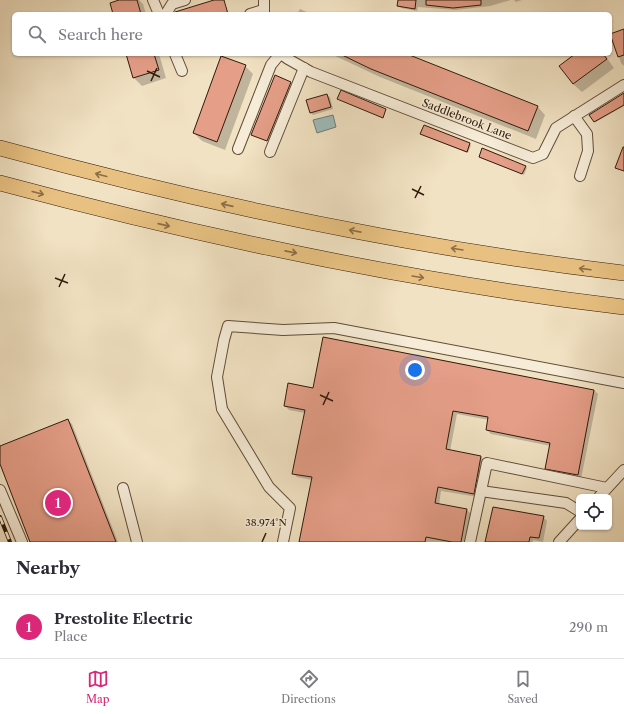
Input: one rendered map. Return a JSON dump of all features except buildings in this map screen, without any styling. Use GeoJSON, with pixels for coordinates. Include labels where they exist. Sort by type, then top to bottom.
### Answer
{"type":"FeatureCollection","features":[{"type":"Feature","properties":{"kind":"highway"},"geometry":{"type":"LineString","coordinates":[[0,148],[105,177],[233,207],[393,239],[559,266],[624,273]]}},
{"type":"Feature","properties":{"kind":"highway"},"geometry":{"type":"LineString","coordinates":[[0,183],[97,209],[226,239],[387,272],[554,299],[624,307]]}},
{"type":"Feature","properties":{"kind":"street"},"geometry":{"type":"LineString","coordinates":[[153,0],[158,12]]}},
{"type":"Feature","properties":{"kind":"street"},"geometry":{"type":"LineString","coordinates":[[167,12],[172,4],[184,0]]}},
{"type":"Feature","properties":{"kind":"street"},"geometry":{"type":"LineString","coordinates":[[255,12],[264,8]]}},
{"type":"Feature","properties":{"kind":"street"},"geometry":{"type":"LineString","coordinates":[[176,56],[182,71]]}},
{"type":"Feature","properties":{"kind":"street"},"geometry":{"type":"LineString","coordinates":[[238,149],[271,65],[279,56]]}},
{"type":"Feature","properties":{"kind":"street","name":"Saddlebrook Lane"},"geometry":{"type":"LineString","coordinates":[[284,56],[304,68],[534,158],[542,154],[556,128],[624,84]]}},
{"type":"Feature","properties":{"kind":"street"},"geometry":{"type":"LineString","coordinates":[[270,152],[304,68]]}},
{"type":"Feature","properties":{"kind":"street"},"geometry":{"type":"LineString","coordinates":[[574,116],[587,134],[588,151],[580,176]]}},
{"type":"Feature","properties":{"kind":"street"},"geometry":{"type":"LineString","coordinates":[[283,542],[290,508],[269,487],[222,409],[217,377],[228,326],[283,330],[334,328],[624,383]]}},
{"type":"Feature","properties":{"kind":"street"},"geometry":{"type":"LineString","coordinates":[[470,542],[487,463],[607,488]]}},
{"type":"Feature","properties":{"kind":"street"},"geometry":{"type":"LineString","coordinates":[[602,494],[624,470]]}},
{"type":"Feature","properties":{"kind":"street"},"geometry":{"type":"LineString","coordinates":[[123,488],[137,542]]}},
{"type":"Feature","properties":{"kind":"street"},"geometry":{"type":"LineString","coordinates":[[0,490],[22,542]]}},
{"type":"Feature","properties":{"kind":"street"},"geometry":{"type":"LineString","coordinates":[[481,490],[566,503],[576,509]]}},
{"type":"Feature","properties":{"kind":"street"},"geometry":{"type":"LineString","coordinates":[[559,542],[576,523]]}},
{"type":"Feature","properties":{"kind":"water"},"geometry":{"type":"Polygon","coordinates":[[[333,115],[336,127],[317,133],[313,120],[333,115]]]}},
{"type":"Feature","properties":{"kind":"railway"},"geometry":{"type":"LineString","coordinates":[[0,517],[10,542]]}},
{"type":"Feature","properties":{"kind":"place","name":"Prestolite Electric"},"geometry":{"type":"Point","coordinates":[58,503]}}]}
